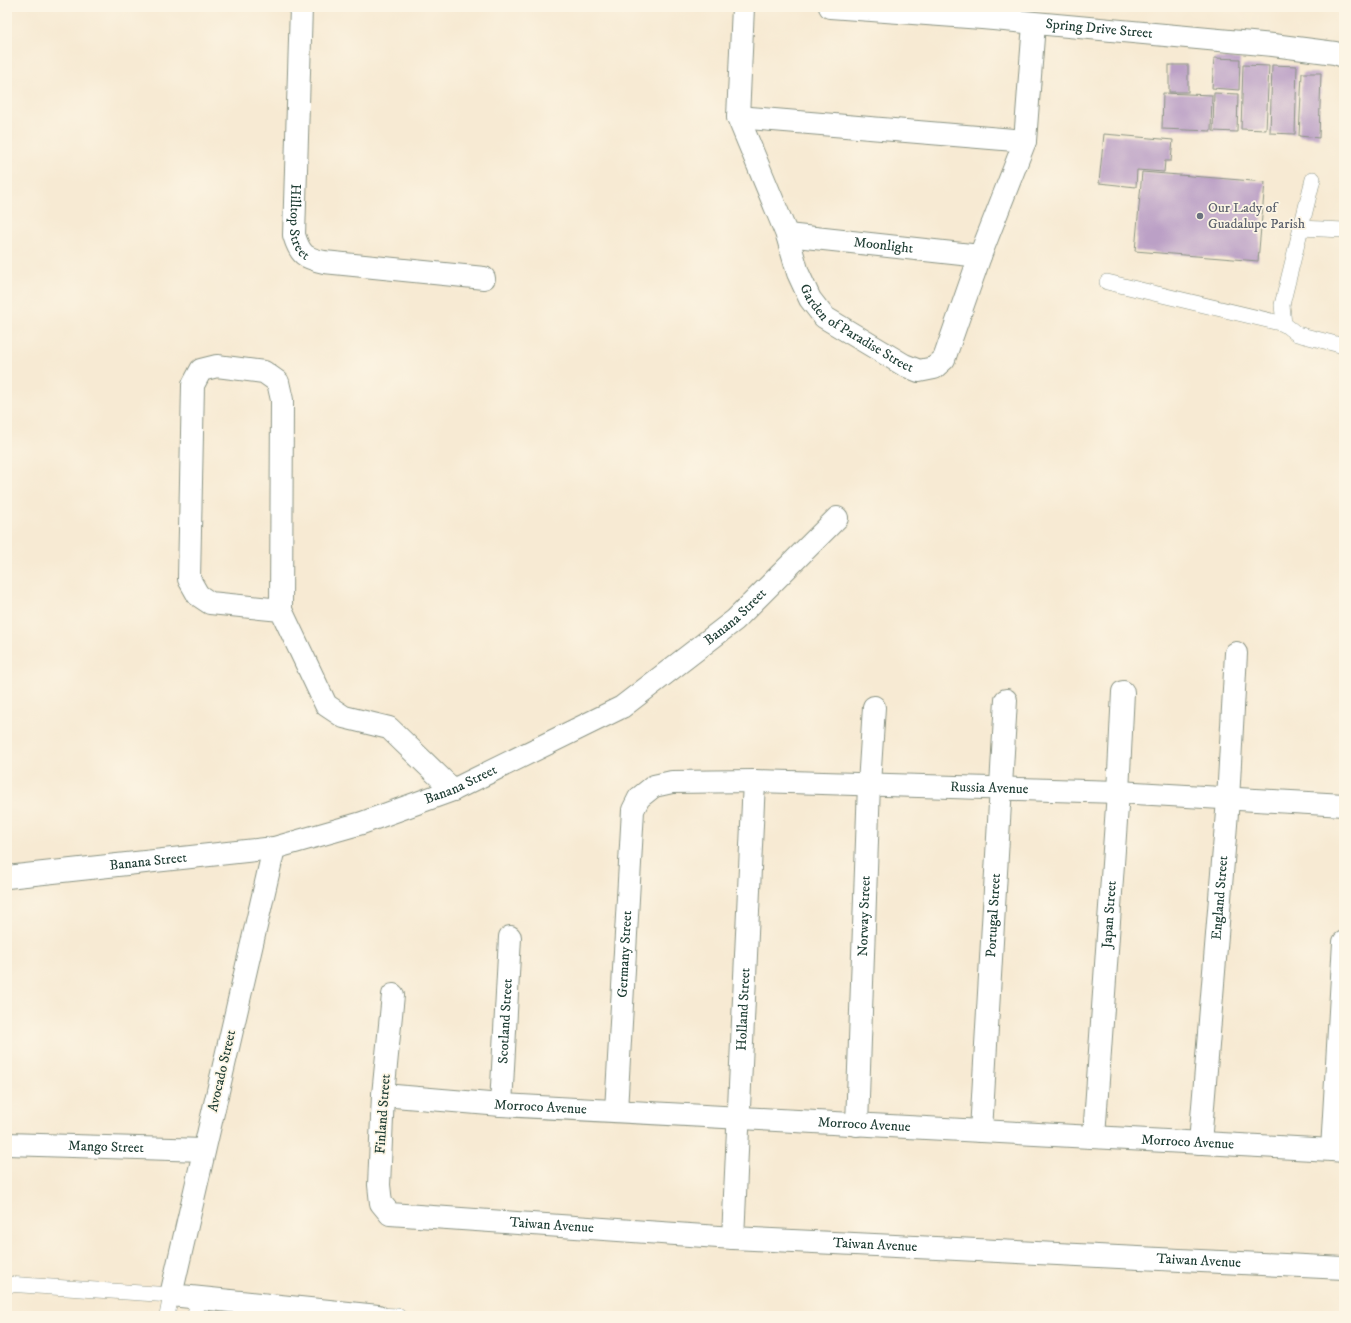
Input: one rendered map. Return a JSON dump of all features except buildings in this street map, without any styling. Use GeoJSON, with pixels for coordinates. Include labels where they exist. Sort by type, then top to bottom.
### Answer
{"type":"FeatureCollection","features":[{"type":"Feature","properties":{"kind":"street","name":"Hilltop Street"},"geometry":{"type":"LineString","coordinates":[[301,7],[294,235],[298,250],[309,259],[324,262],[484,278]]}},
{"type":"Feature","properties":{"kind":"street","name":"Garden of Paradise Street"},"geometry":{"type":"LineString","coordinates":[[742,7],[738,117],[788,234],[798,273],[810,298],[824,317],[904,365],[919,370],[934,368],[944,359],[980,256],[1025,140],[1034,24]]}},
{"type":"Feature","properties":{"kind":"street","name":"Spring Drive Street"},"geometry":{"type":"LineString","coordinates":[[830,7],[982,13],[1034,24],[1273,45],[1335,53],[1344,56]]}},
{"type":"Feature","properties":{"kind":"street"},"geometry":{"type":"LineString","coordinates":[[738,117],[1025,140]]}},
{"type":"Feature","properties":{"kind":"street","name":"Moonlight"},"geometry":{"type":"LineString","coordinates":[[788,234],[980,256]]}},
{"type":"Feature","properties":{"kind":"street"},"geometry":{"type":"LineString","coordinates":[[281,610],[210,603],[198,595],[189,579],[193,385],[201,370],[217,366],[264,372],[278,382],[282,400],[281,610],[326,705],[344,717],[389,728],[453,790]]}},
{"type":"Feature","properties":{"kind":"street","name":"Banana Street"},"geometry":{"type":"LineString","coordinates":[[7,877],[274,848],[362,823],[453,790],[622,707],[735,620],[837,518]]}},
{"type":"Feature","properties":{"kind":"street","name":"England Street"},"geometry":{"type":"LineString","coordinates":[[1200,1143],[1228,800],[1236,653]]}},
{"type":"Feature","properties":{"kind":"street","name":"Japan Street"},"geometry":{"type":"LineString","coordinates":[[1094,1137],[1118,792],[1123,692]]}},
{"type":"Feature","properties":{"kind":"street","name":"Portugal Street"},"geometry":{"type":"LineString","coordinates":[[981,1131],[1006,700]]}},
{"type":"Feature","properties":{"kind":"street","name":"Norway Street"},"geometry":{"type":"LineString","coordinates":[[857,1124],[869,784],[874,707]]}},
{"type":"Feature","properties":{"kind":"street","name":"Russia Avenue"},"geometry":{"type":"LineString","coordinates":[[639,798],[654,786],[672,782],[754,781],[1118,792],[1228,800],[1344,805]]}},
{"type":"Feature","properties":{"kind":"street","name":"Holland Street"},"geometry":{"type":"LineString","coordinates":[[733,1238],[754,781]]}},
{"type":"Feature","properties":{"kind":"street","name":"Germany Street"},"geometry":{"type":"LineString","coordinates":[[616,1111],[633,810],[639,798]]}},
{"type":"Feature","properties":{"kind":"street","name":"Avocado Street"},"geometry":{"type":"LineString","coordinates":[[172,1295],[274,848]]}},
{"type":"Feature","properties":{"kind":"street","name":"Scotland Street"},"geometry":{"type":"LineString","coordinates":[[501,1105],[510,937]]}},
{"type":"Feature","properties":{"kind":"street"},"geometry":{"type":"LineString","coordinates":[[1338,1151],[1344,942]]}},
{"type":"Feature","properties":{"kind":"street","name":"Finland Street"},"geometry":{"type":"LineString","coordinates":[[393,995],[383,1095],[379,1185],[381,1203],[390,1214],[406,1216]]}},
{"type":"Feature","properties":{"kind":"street","name":"Morroco Avenue"},"geometry":{"type":"LineString","coordinates":[[383,1095],[501,1105],[1338,1151]]}},
{"type":"Feature","properties":{"kind":"street","name":"Mango Street"},"geometry":{"type":"LineString","coordinates":[[7,1144],[204,1150]]}},
{"type":"Feature","properties":{"kind":"street","name":"Taiwan Avenue"},"geometry":{"type":"LineString","coordinates":[[406,1216],[733,1238],[1344,1268]]}},
{"type":"Feature","properties":{"kind":"street"},"geometry":{"type":"LineString","coordinates":[[172,1295],[197,1307],[385,1316]]}},
{"type":"Feature","properties":{"kind":"lane"},"geometry":{"type":"LineString","coordinates":[[1284,324],[1282,305],[1313,179]]}},
{"type":"Feature","properties":{"kind":"lane"},"geometry":{"type":"LineString","coordinates":[[1300,228],[1344,230]]}},
{"type":"Feature","properties":{"kind":"lane"},"geometry":{"type":"LineString","coordinates":[[1107,282],[1284,324],[1296,334],[1344,346]]}},
{"type":"Feature","properties":{"kind":"lane"},"geometry":{"type":"LineString","coordinates":[[7,1284],[172,1295],[167,1316]]}},
{"type":"Feature","properties":{"kind":"place","name":"Our Lady of Guadalupe Parish"},"geometry":{"type":"Point","coordinates":[1200,216]}}]}
